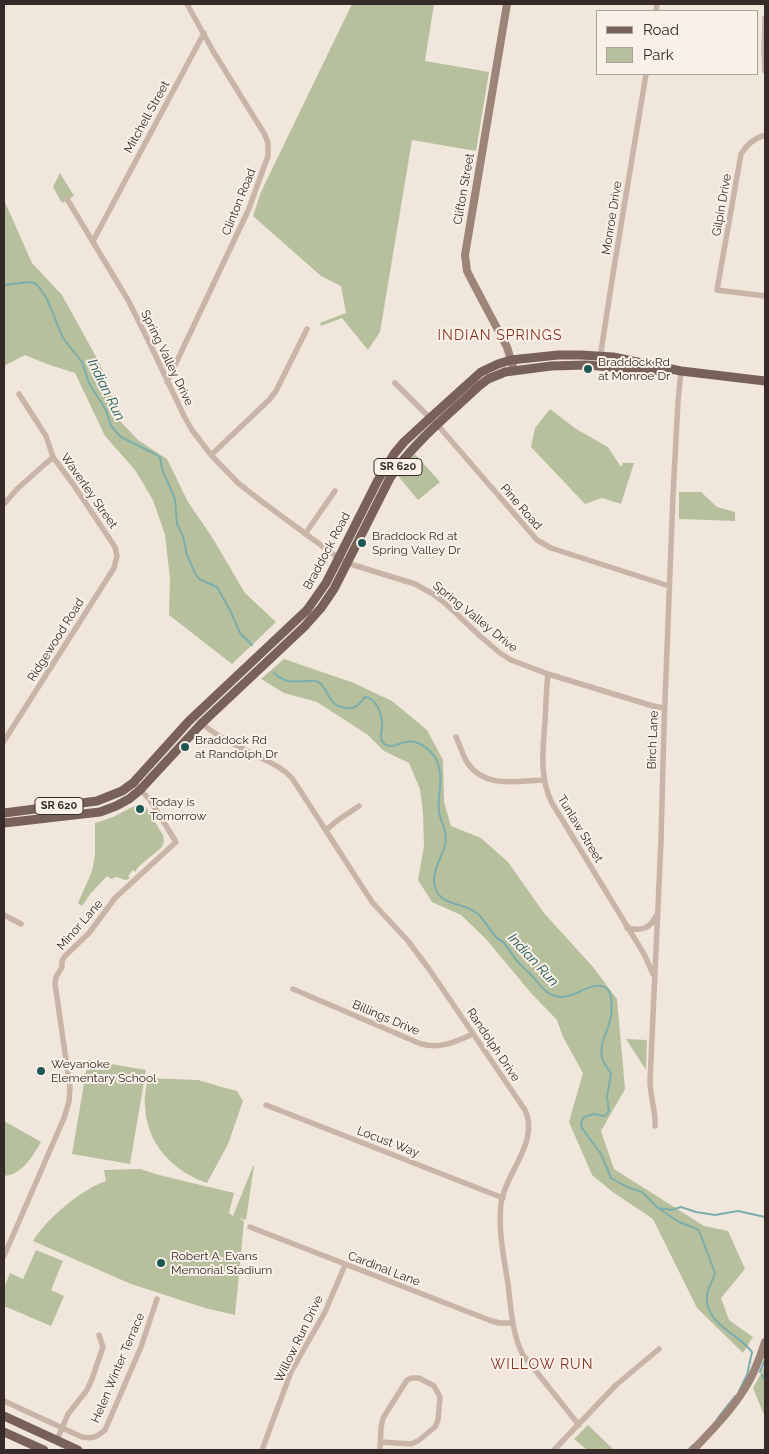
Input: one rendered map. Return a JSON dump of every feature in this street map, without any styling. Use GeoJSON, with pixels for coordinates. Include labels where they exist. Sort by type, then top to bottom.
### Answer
{"type":"FeatureCollection","features":[{"type":"Feature","properties":{"kind":"main road","name":"Braddock Road"},"geometry":{"type":"LineString","coordinates":[[4,813],[97,801],[122,791],[133,783],[195,716],[306,610],[326,583],[386,466],[404,442],[481,372],[511,360],[558,355],[601,356],[636,361],[681,371]]}},
{"type":"Feature","properties":{"kind":"main road","name":"Braddock Road"},"geometry":{"type":"LineString","coordinates":[[4,823],[100,812],[129,799],[140,790],[202,723],[313,617],[329,597],[399,464],[416,445],[488,379],[514,370],[571,365],[681,371],[765,381]]}},
{"type":"Feature","properties":{"kind":"main road"},"geometry":{"type":"LineString","coordinates":[[4,1416],[78,1450]]}},
{"type":"Feature","properties":{"kind":"main road"},"geometry":{"type":"LineString","coordinates":[[4,1432],[44,1450]]}},
{"type":"Feature","properties":{"kind":"street"},"geometry":{"type":"LineString","coordinates":[[187,4],[204,33]]}},
{"type":"Feature","properties":{"kind":"street","name":"Clifton Street"},"geometry":{"type":"LineString","coordinates":[[507,4],[465,254],[467,271],[494,320],[514,370]]}},
{"type":"Feature","properties":{"kind":"street"},"geometry":{"type":"LineString","coordinates":[[765,18],[765,71]]}},
{"type":"Feature","properties":{"kind":"street","name":"Mitchell Street"},"geometry":{"type":"LineString","coordinates":[[93,241],[204,33]]}},
{"type":"Feature","properties":{"kind":"street","name":"Clinton Road"},"geometry":{"type":"LineString","coordinates":[[167,382],[248,211],[266,164],[269,150],[265,135],[204,33]]}},
{"type":"Feature","properties":{"kind":"street","name":"Monroe Drive"},"geometry":{"type":"LineString","coordinates":[[599,366],[646,75]]}},
{"type":"Feature","properties":{"kind":"street","name":"Gilpin Drive"},"geometry":{"type":"LineString","coordinates":[[765,135],[753,140],[741,154],[717,290],[765,296]]}},
{"type":"Feature","properties":{"kind":"street","name":"Spring Valley Drive"},"geometry":{"type":"LineString","coordinates":[[67,199],[141,325],[167,382],[192,430],[211,455],[238,483],[347,563],[401,579],[426,589],[446,604],[500,653],[520,664],[629,699],[664,708]]}},
{"type":"Feature","properties":{"kind":"street"},"geometry":{"type":"LineString","coordinates":[[211,455],[269,400],[276,391],[307,329]]}},
{"type":"Feature","properties":{"kind":"street","name":"Birch Lane"},"geometry":{"type":"LineString","coordinates":[[655,1126],[650,1081],[669,586],[681,371]]}},
{"type":"Feature","properties":{"kind":"street","name":"Pine Road"},"geometry":{"type":"LineString","coordinates":[[395,383],[437,425],[537,540],[551,548],[669,586]]}},
{"type":"Feature","properties":{"kind":"street","name":"Waverley Street"},"geometry":{"type":"LineString","coordinates":[[19,394],[46,436],[53,457],[74,484],[114,547]]}},
{"type":"Feature","properties":{"kind":"street"},"geometry":{"type":"LineString","coordinates":[[4,504],[17,489],[53,457]]}},
{"type":"Feature","properties":{"kind":"street"},"geometry":{"type":"LineString","coordinates":[[305,534],[335,491]]}},
{"type":"Feature","properties":{"kind":"street","name":"Ridgewood Road"},"geometry":{"type":"LineString","coordinates":[[4,741],[114,568],[117,556],[114,547]]}},
{"type":"Feature","properties":{"kind":"street","name":"Tunlaw Street"},"geometry":{"type":"LineString","coordinates":[[548,674],[543,754],[546,788],[552,803],[644,954],[652,969],[654,978]]}},
{"type":"Feature","properties":{"kind":"street","name":"Randolph Drive"},"geometry":{"type":"LineString","coordinates":[[195,716],[222,738],[273,764],[288,774],[300,789],[372,902],[408,941],[522,1104],[530,1123],[529,1135],[503,1198],[501,1223],[513,1323],[523,1356],[579,1425]]}},
{"type":"Feature","properties":{"kind":"street"},"geometry":{"type":"LineString","coordinates":[[456,737],[469,765],[483,778],[500,782],[544,780]]}},
{"type":"Feature","properties":{"kind":"street","name":"Minor Lane"},"geometry":{"type":"LineString","coordinates":[[4,1256],[64,1118],[69,1102],[70,1087],[55,984],[56,977],[62,967],[62,961],[89,933],[115,898],[176,842],[150,800],[133,783]]}},
{"type":"Feature","properties":{"kind":"street"},"geometry":{"type":"LineString","coordinates":[[326,830],[359,806]]}},
{"type":"Feature","properties":{"kind":"street"},"geometry":{"type":"LineString","coordinates":[[628,928],[640,930],[646,928],[653,922],[657,914]]}},
{"type":"Feature","properties":{"kind":"street"},"geometry":{"type":"LineString","coordinates":[[4,915],[21,924]]}},
{"type":"Feature","properties":{"kind":"street","name":"Billings Drive"},"geometry":{"type":"LineString","coordinates":[[293,989],[421,1044],[430,1046],[447,1045],[473,1034]]}},
{"type":"Feature","properties":{"kind":"street","name":"Locust Way"},"geometry":{"type":"LineString","coordinates":[[266,1105],[503,1198]]}},
{"type":"Feature","properties":{"kind":"street","name":"Cardinal Lane"},"geometry":{"type":"LineString","coordinates":[[250,1228],[488,1320],[499,1323],[513,1323]]}},
{"type":"Feature","properties":{"kind":"street","name":"Willow Run Drive"},"geometry":{"type":"LineString","coordinates":[[262,1450],[295,1365],[325,1312],[345,1265]]}},
{"type":"Feature","properties":{"kind":"street","name":"Helen Winter Terrace"},"geometry":{"type":"LineString","coordinates":[[61,1429],[90,1438],[98,1436],[105,1430],[141,1347],[157,1299]]}},
{"type":"Feature","properties":{"kind":"street"},"geometry":{"type":"LineString","coordinates":[[57,1440],[68,1414],[87,1390],[92,1379],[102,1347],[99,1335]]}},
{"type":"Feature","properties":{"kind":"street"},"geometry":{"type":"LineString","coordinates":[[693,1450],[731,1408],[745,1388],[757,1365],[765,1342]]}},
{"type":"Feature","properties":{"kind":"street"},"geometry":{"type":"LineString","coordinates":[[554,1450],[616,1385],[659,1349]]}},
{"type":"Feature","properties":{"kind":"street"},"geometry":{"type":"LineString","coordinates":[[380,1442],[412,1444],[435,1428],[438,1420],[440,1397],[434,1386],[419,1378],[406,1380],[383,1418],[381,1428],[380,1442],[380,1450]]}},
{"type":"Feature","properties":{"kind":"street"},"geometry":{"type":"LineString","coordinates":[[4,1401],[61,1429]]}},
{"type":"Feature","properties":{"kind":"street"},"geometry":{"type":"LineString","coordinates":[[15,1421],[20,1409]]}},
{"type":"Feature","properties":{"kind":"green space"},"geometry":{"type":"Polygon","coordinates":[[[352,4],[434,4],[425,61],[489,72],[476,151],[412,140],[380,332],[368,350],[342,318],[321,326],[320,323],[346,313],[341,286],[321,276],[253,216],[261,192],[352,4]]]}},
{"type":"Feature","properties":{"kind":"green space"},"geometry":{"type":"Polygon","coordinates":[[[60,173],[74,196],[62,203],[53,187],[60,173]]]}},
{"type":"Feature","properties":{"kind":"green space"},"geometry":{"type":"Polygon","coordinates":[[[4,200],[32,263],[62,295],[100,364],[121,422],[138,440],[167,459],[188,502],[212,537],[245,593],[276,622],[232,664],[169,615],[170,579],[165,535],[153,500],[135,470],[105,436],[75,373],[25,355],[4,366],[4,200]]]}},
{"type":"Feature","properties":{"kind":"green space"},"geometry":{"type":"Polygon","coordinates":[[[550,409],[576,429],[608,447],[621,467],[623,463],[634,463],[621,504],[602,498],[585,504],[531,447],[535,428],[550,409]]]}},
{"type":"Feature","properties":{"kind":"green space"},"geometry":{"type":"Polygon","coordinates":[[[415,454],[440,482],[418,500],[398,476],[415,454]]]}},
{"type":"Feature","properties":{"kind":"green space"},"geometry":{"type":"Polygon","coordinates":[[[679,492],[701,492],[717,507],[735,512],[735,521],[679,519],[679,492]]]}},
{"type":"Feature","properties":{"kind":"green space"},"geometry":{"type":"Polygon","coordinates":[[[284,659],[354,683],[392,701],[427,730],[443,760],[444,802],[451,826],[481,838],[508,862],[544,913],[593,967],[617,999],[625,1089],[601,1131],[614,1169],[704,1226],[728,1231],[745,1269],[721,1298],[729,1320],[753,1337],[743,1353],[697,1308],[653,1219],[614,1193],[592,1175],[569,1122],[583,1073],[563,1037],[557,1020],[531,993],[486,939],[461,915],[432,902],[418,880],[424,846],[423,813],[420,789],[409,763],[384,751],[368,735],[317,702],[284,693],[261,679],[284,659]]]}},
{"type":"Feature","properties":{"kind":"green space"},"geometry":{"type":"Polygon","coordinates":[[[140,803],[146,807],[163,835],[162,847],[138,867],[135,872],[133,870],[128,876],[130,878],[125,880],[116,877],[111,879],[107,876],[82,906],[78,903],[92,871],[95,855],[95,823],[113,817],[140,803]]]}},
{"type":"Feature","properties":{"kind":"green space"},"geometry":{"type":"Polygon","coordinates":[[[626,1039],[647,1040],[646,1070],[626,1039]]]}},
{"type":"Feature","properties":{"kind":"green space"},"geometry":{"type":"Polygon","coordinates":[[[88,1060],[146,1070],[130,1164],[72,1154],[88,1060]]]}},
{"type":"Feature","properties":{"kind":"green space"},"geometry":{"type":"Polygon","coordinates":[[[147,1078],[198,1080],[237,1091],[243,1101],[228,1144],[207,1183],[194,1178],[172,1163],[156,1143],[150,1132],[147,1119],[145,1102],[147,1078]]]}},
{"type":"Feature","properties":{"kind":"green space"},"geometry":{"type":"Polygon","coordinates":[[[4,1121],[41,1142],[31,1159],[22,1168],[10,1175],[4,1176],[4,1121]]]}},
{"type":"Feature","properties":{"kind":"green space","name":"Robert A. Evans Memorial Stadium"},"geometry":{"type":"Polygon","coordinates":[[[253,1166],[246,1220],[238,1218],[244,1221],[235,1315],[205,1308],[131,1284],[33,1241],[55,1214],[86,1191],[106,1181],[104,1170],[140,1169],[234,1193],[229,1213],[233,1216],[253,1166]]]}},
{"type":"Feature","properties":{"kind":"green space"},"geometry":{"type":"Polygon","coordinates":[[[36,1250],[63,1261],[51,1290],[64,1296],[51,1326],[4,1306],[4,1288],[10,1273],[23,1279],[36,1250]]]}},
{"type":"Feature","properties":{"kind":"green space"},"geometry":{"type":"Polygon","coordinates":[[[765,1366],[765,1424],[764,1415],[753,1388],[765,1366]]]}},
{"type":"Feature","properties":{"kind":"green space"},"geometry":{"type":"Polygon","coordinates":[[[588,1425],[614,1450],[587,1450],[574,1439],[588,1425]]]}},
{"type":"Feature","properties":{"kind":"waterway","name":"Indian Run"},"geometry":{"type":"LineString","coordinates":[[4,285],[30,282],[35,283],[39,287],[47,299],[63,338],[82,362],[89,383],[106,410],[111,426],[121,437],[160,457],[162,469],[175,499],[177,524],[195,573],[199,579],[217,587],[240,633],[252,645]]}},
{"type":"Feature","properties":{"kind":"waterway","name":"Indian Run"},"geometry":{"type":"LineString","coordinates":[[274,673],[282,679],[289,681],[317,681],[324,687],[332,701],[340,707],[352,708],[357,706],[365,697],[369,698],[379,710],[382,723],[381,739],[384,744],[394,746],[406,742],[416,742],[426,747],[436,759],[440,770],[439,812],[446,838],[434,876],[437,892],[446,900],[468,908],[479,915],[496,937],[506,945],[515,959],[549,994],[559,997],[566,996],[594,986],[600,986],[609,991],[612,1005],[611,1015],[601,1053],[604,1063],[611,1073],[607,1097],[609,1111],[605,1116],[594,1114],[584,1117],[581,1122],[582,1128],[601,1154],[611,1178],[627,1187],[642,1192],[658,1208],[679,1222],[697,1229],[700,1233],[715,1273],[708,1289],[707,1305],[716,1321],[752,1352],[747,1375],[739,1391]]}},
{"type":"Feature","properties":{"kind":"waterway"},"geometry":{"type":"LineString","coordinates":[[660,1208],[671,1210],[681,1207],[715,1215],[738,1211],[765,1217]]}},
{"type":"Feature","properties":{"kind":"waterway"},"geometry":{"type":"LineString","coordinates":[[760,1372],[765,1360]]}},
{"type":"Feature","properties":{"kind":"waterway","name":"Indian Run"},"geometry":{"type":"LineString","coordinates":[[762,1375],[765,1380]]}},
{"type":"Feature","properties":{"kind":"waterway"},"geometry":{"type":"LineString","coordinates":[[717,1419],[735,1396]]}},
{"type":"Feature","properties":{"kind":"waterway"},"geometry":{"type":"LineString","coordinates":[[688,1450],[693,1445]]}},
{"type":"Feature","properties":{"kind":"place","name":"Braddock Rd at Monroe Dr"},"geometry":{"type":"Point","coordinates":[588,369]}},
{"type":"Feature","properties":{"kind":"place","name":"Braddock Rd at Spring Valley Dr"},"geometry":{"type":"Point","coordinates":[362,543]}},
{"type":"Feature","properties":{"kind":"place","name":"Braddock Rd at Randolph Dr"},"geometry":{"type":"Point","coordinates":[185,747]}},
{"type":"Feature","properties":{"kind":"place","name":"Today is Tomorrow"},"geometry":{"type":"Point","coordinates":[140,809]}},
{"type":"Feature","properties":{"kind":"place","name":"Weyanoke Elementary School"},"geometry":{"type":"Point","coordinates":[41,1071]}},
{"type":"Feature","properties":{"kind":"place","name":"Robert A. Evans Memorial Stadium"},"geometry":{"type":"Point","coordinates":[161,1263]}},
{"type":"Feature","properties":{"kind":"district","name":"INDIAN SPRINGS"},"geometry":{"type":"Point","coordinates":[500,336]}},
{"type":"Feature","properties":{"kind":"district","name":"WILLOW RUN"},"geometry":{"type":"Point","coordinates":[542,1365]}}]}
